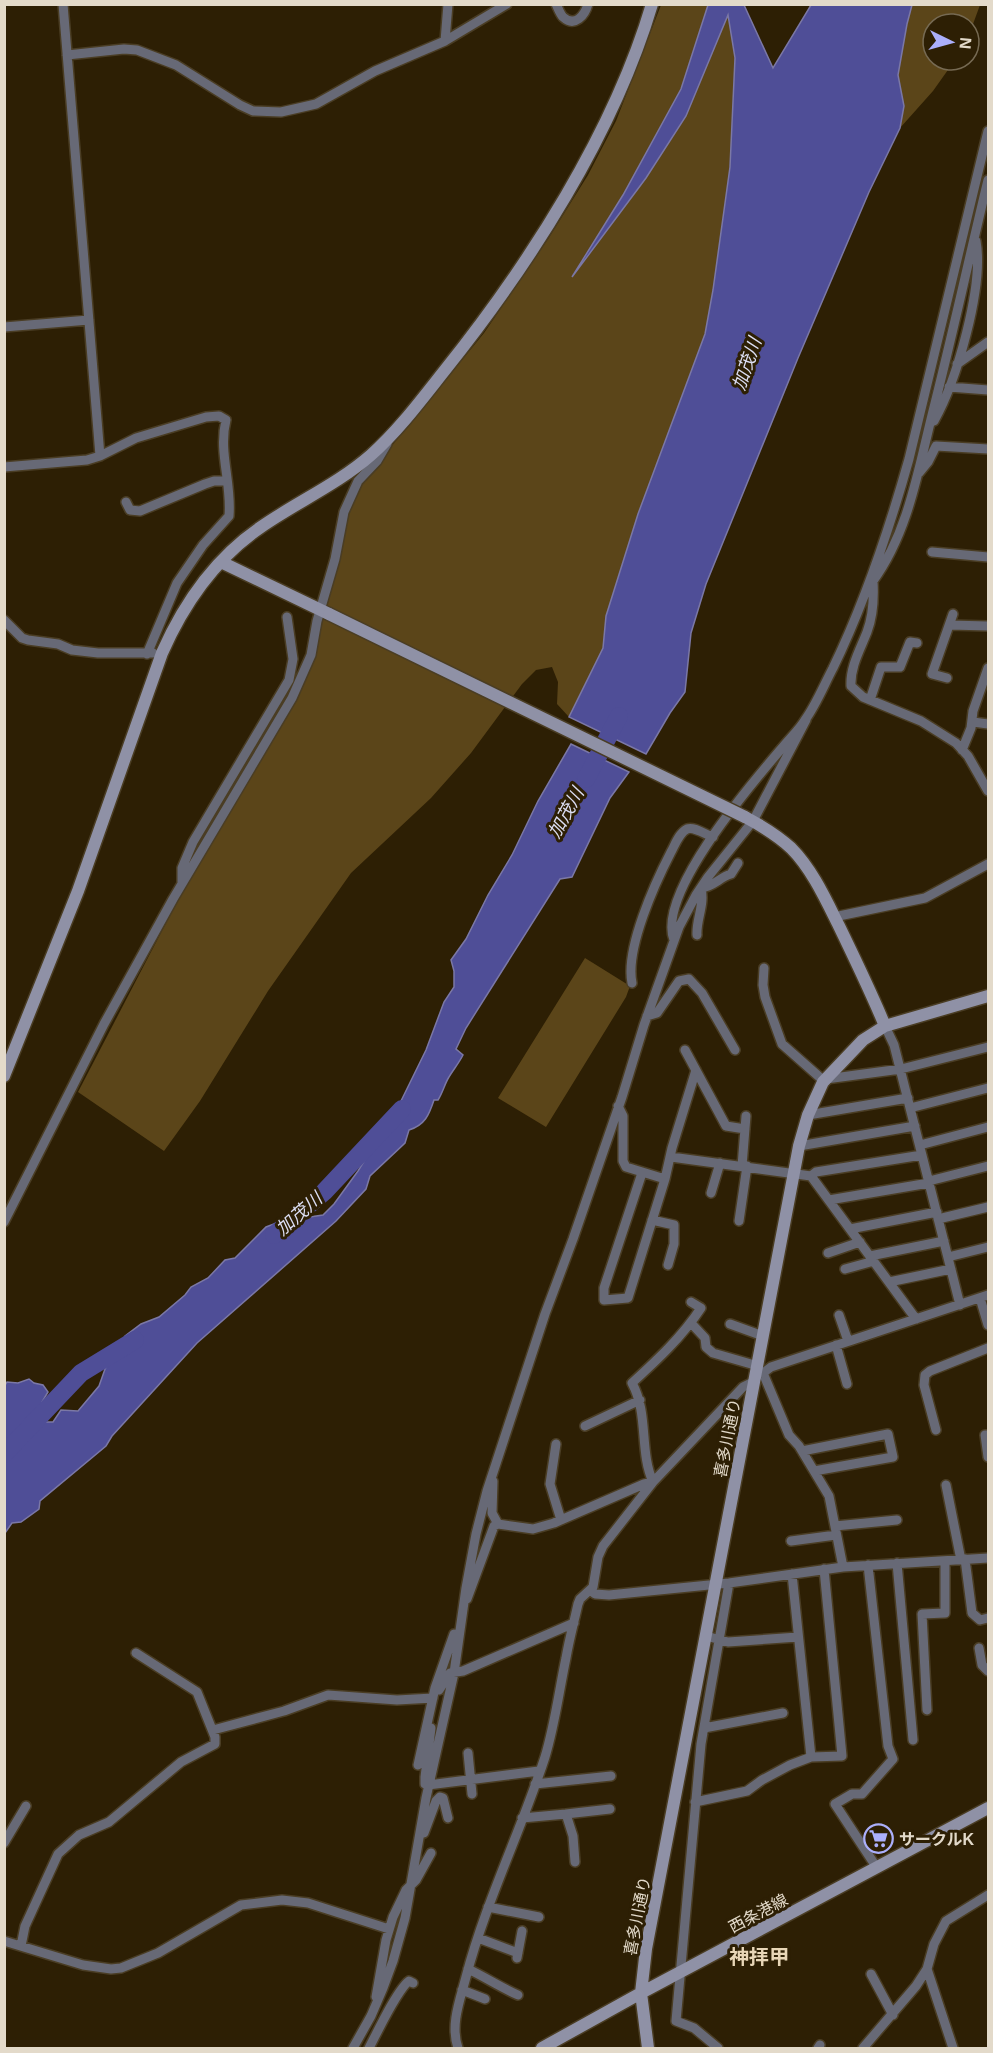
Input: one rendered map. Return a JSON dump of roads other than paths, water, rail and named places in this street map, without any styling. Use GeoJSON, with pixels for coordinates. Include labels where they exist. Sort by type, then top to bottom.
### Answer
{"type":"FeatureCollection","features":[{"type":"Feature","properties":{"kind":"street"},"geometry":{"type":"LineString","coordinates":[[63,4],[100,456]]}},
{"type":"Feature","properties":{"kind":"street"},"geometry":{"type":"LineString","coordinates":[[445,41],[448,4]]}},
{"type":"Feature","properties":{"kind":"street"},"geometry":{"type":"LineString","coordinates":[[68,55],[124,49],[137,50],[176,65],[215,87],[240,105],[254,111],[281,112],[316,104],[375,71],[429,50],[507,4]]}},
{"type":"Feature","properties":{"kind":"street"},"geometry":{"type":"LineString","coordinates":[[556,4],[563,17],[571,21],[584,16],[588,4]]}},
{"type":"Feature","properties":{"kind":"street"},"geometry":{"type":"LineString","coordinates":[[4,1222],[104,1024],[182,883],[292,698],[311,655],[344,512],[358,481],[377,461],[394,434],[471,337],[513,277],[575,179],[607,118],[629,69],[652,4]]}},
{"type":"Feature","properties":{"kind":"street"},"geometry":{"type":"LineString","coordinates":[[353,2049],[376,2004],[393,1961],[411,1885],[428,1785],[454,1673],[462,1613],[477,1534],[492,1473],[674,940],[701,888],[749,819],[806,720],[843,646],[871,581],[909,459],[988,131]]}},
{"type":"Feature","properties":{"kind":"street"},"geometry":{"type":"LineString","coordinates":[[988,180],[917,474],[897,540],[871,581],[871,618],[851,679],[854,690],[870,700],[921,721],[956,743],[988,791]]}},
{"type":"Feature","properties":{"kind":"street"},"geometry":{"type":"LineString","coordinates":[[929,428],[940,410],[957,364],[978,273],[975,236]]}},
{"type":"Feature","properties":{"kind":"street"},"geometry":{"type":"LineString","coordinates":[[4,327],[89,320]]}},
{"type":"Feature","properties":{"kind":"street"},"geometry":{"type":"LineString","coordinates":[[957,364],[988,342]]}},
{"type":"Feature","properties":{"kind":"street"},"geometry":{"type":"LineString","coordinates":[[950,387],[988,390]]}},
{"type":"Feature","properties":{"kind":"street"},"geometry":{"type":"LineString","coordinates":[[4,467],[87,460],[136,438],[206,417],[219,416],[226,420],[222,446],[229,516],[203,545],[177,584],[147,654]]}},
{"type":"Feature","properties":{"kind":"street"},"geometry":{"type":"LineString","coordinates":[[4,1076],[78,891],[162,653],[187,602],[200,584],[248,536],[352,470],[394,434]]}},
{"type":"Feature","properties":{"kind":"street"},"geometry":{"type":"LineString","coordinates":[[917,474],[923,469],[936,446],[988,449]]}},
{"type":"Feature","properties":{"kind":"street"},"geometry":{"type":"LineString","coordinates":[[126,502],[130,510],[140,511],[205,484],[227,481]]}},
{"type":"Feature","properties":{"kind":"street"},"geometry":{"type":"LineString","coordinates":[[932,552],[988,557]]}},
{"type":"Feature","properties":{"kind":"street"},"geometry":{"type":"LineString","coordinates":[[221,562],[749,819],[792,849],[810,873],[834,917],[894,1045],[960,1305]]}},
{"type":"Feature","properties":{"kind":"street"},"geometry":{"type":"LineString","coordinates":[[948,678],[932,674],[953,615]]}},
{"type":"Feature","properties":{"kind":"street"},"geometry":{"type":"LineString","coordinates":[[182,883],[182,868],[193,842],[289,680],[293,659],[287,617]]}},
{"type":"Feature","properties":{"kind":"street"},"geometry":{"type":"LineString","coordinates":[[4,620],[22,638],[58,644],[72,651],[162,653]]}},
{"type":"Feature","properties":{"kind":"street"},"geometry":{"type":"LineString","coordinates":[[950,625],[988,626]]}},
{"type":"Feature","properties":{"kind":"street"},"geometry":{"type":"LineString","coordinates":[[870,700],[881,667],[900,667],[910,642],[918,643]]}},
{"type":"Feature","properties":{"kind":"street"},"geometry":{"type":"LineString","coordinates":[[962,750],[973,722],[973,711],[988,668]]}},
{"type":"Feature","properties":{"kind":"street"},"geometry":{"type":"LineString","coordinates":[[674,940],[671,932],[674,906],[692,870],[736,803],[806,720]]}},
{"type":"Feature","properties":{"kind":"street"},"geometry":{"type":"LineString","coordinates":[[973,722],[988,724]]}},
{"type":"Feature","properties":{"kind":"street"},"geometry":{"type":"LineString","coordinates":[[632,983],[630,974],[632,962],[644,913],[655,882],[680,836],[687,829],[692,828],[712,837]]}},
{"type":"Feature","properties":{"kind":"street"},"geometry":{"type":"LineString","coordinates":[[701,888],[709,888],[723,876],[731,874],[738,863]]}},
{"type":"Feature","properties":{"kind":"street"},"geometry":{"type":"LineString","coordinates":[[834,917],[925,898],[988,864]]}},
{"type":"Feature","properties":{"kind":"street"},"geometry":{"type":"LineString","coordinates":[[697,935],[703,895],[701,888]]}},
{"type":"Feature","properties":{"kind":"street"},"geometry":{"type":"LineString","coordinates":[[764,968],[765,997],[782,1044],[825,1080],[901,1070],[988,1047]]}},
{"type":"Feature","properties":{"kind":"street"},"geometry":{"type":"LineString","coordinates":[[647,1016],[657,1013],[679,981],[689,979],[702,993],[735,1050]]}},
{"type":"Feature","properties":{"kind":"street","name":"喜多川通り"},"geometry":{"type":"LineString","coordinates":[[648,2049],[641,1993],[646,1949],[758,1373],[799,1146],[808,1115],[825,1080],[863,1040],[885,1026],[988,996]]}},
{"type":"Feature","properties":{"kind":"street"},"geometry":{"type":"LineString","coordinates":[[686,1050],[726,1126],[745,1129]]}},
{"type":"Feature","properties":{"kind":"street"},"geometry":{"type":"LineString","coordinates":[[642,1173],[604,1288],[604,1300],[628,1298],[696,1070]]}},
{"type":"Feature","properties":{"kind":"street"},"geometry":{"type":"LineString","coordinates":[[808,1115],[909,1103],[988,1088]]}},
{"type":"Feature","properties":{"kind":"street"},"geometry":{"type":"LineString","coordinates":[[618,1106],[623,1116],[623,1161],[626,1167],[665,1179]]}},
{"type":"Feature","properties":{"kind":"street"},"geometry":{"type":"LineString","coordinates":[[739,1221],[746,1116]]}},
{"type":"Feature","properties":{"kind":"street"},"geometry":{"type":"LineString","coordinates":[[799,1146],[915,1126]]}},
{"type":"Feature","properties":{"kind":"street"},"geometry":{"type":"LineString","coordinates":[[920,1145],[988,1127]]}},
{"type":"Feature","properties":{"kind":"street"},"geometry":{"type":"LineString","coordinates":[[811,1176],[816,1172],[922,1155]]}},
{"type":"Feature","properties":{"kind":"street"},"geometry":{"type":"LineString","coordinates":[[671,1157],[795,1172],[811,1176],[916,1319]]}},
{"type":"Feature","properties":{"kind":"street"},"geometry":{"type":"LineString","coordinates":[[711,1193],[720,1163]]}},
{"type":"Feature","properties":{"kind":"street"},"geometry":{"type":"LineString","coordinates":[[829,1200],[929,1182],[988,1166]]}},
{"type":"Feature","properties":{"kind":"street"},"geometry":{"type":"LineString","coordinates":[[850,1228],[988,1207]]}},
{"type":"Feature","properties":{"kind":"street"},"geometry":{"type":"LineString","coordinates":[[652,1220],[674,1225],[674,1244],[668,1265]]}},
{"type":"Feature","properties":{"kind":"street"},"geometry":{"type":"LineString","coordinates":[[845,1269],[872,1259],[944,1241]]}},
{"type":"Feature","properties":{"kind":"street"},"geometry":{"type":"LineString","coordinates":[[828,1253],[860,1242]]}},
{"type":"Feature","properties":{"kind":"street"},"geometry":{"type":"LineString","coordinates":[[948,1257],[988,1247]]}},
{"type":"Feature","properties":{"kind":"street"},"geometry":{"type":"LineString","coordinates":[[889,1282],[951,1269]]}},
{"type":"Feature","properties":{"kind":"street"},"geometry":{"type":"LineString","coordinates":[[458,2049],[455,2028],[468,1969],[488,1907],[540,1771],[558,1702],[580,1599],[591,1591],[598,1557],[603,1546],[653,1482],[758,1373],[984,1296],[988,1325]]}},
{"type":"Feature","properties":{"kind":"street"},"geometry":{"type":"LineString","coordinates":[[653,1482],[648,1469],[640,1400],[632,1383],[669,1348],[690,1323],[701,1308],[692,1302]]}},
{"type":"Feature","properties":{"kind":"street"},"geometry":{"type":"LineString","coordinates":[[839,1315],[848,1341]]}},
{"type":"Feature","properties":{"kind":"street"},"geometry":{"type":"LineString","coordinates":[[690,1323],[705,1338],[706,1347],[713,1353],[758,1373],[789,1435],[802,1451],[829,1496],[843,1567]]}},
{"type":"Feature","properties":{"kind":"street"},"geometry":{"type":"LineString","coordinates":[[730,1324],[763,1336]]}},
{"type":"Feature","properties":{"kind":"street"},"geometry":{"type":"LineString","coordinates":[[836,1345],[847,1384]]}},
{"type":"Feature","properties":{"kind":"street"},"geometry":{"type":"LineString","coordinates":[[936,1430],[924,1385],[925,1375],[988,1348]]}},
{"type":"Feature","properties":{"kind":"street"},"geometry":{"type":"LineString","coordinates":[[585,1426],[640,1400]]}},
{"type":"Feature","properties":{"kind":"street"},"geometry":{"type":"LineString","coordinates":[[802,1451],[888,1434],[893,1457],[814,1472]]}},
{"type":"Feature","properties":{"kind":"street"},"geometry":{"type":"LineString","coordinates":[[988,1435],[985,1435],[988,1457]]}},
{"type":"Feature","properties":{"kind":"street"},"geometry":{"type":"LineString","coordinates":[[556,1444],[550,1484],[561,1520]]}},
{"type":"Feature","properties":{"kind":"street"},"geometry":{"type":"LineString","coordinates":[[492,1473],[492,1513],[498,1524]]}},
{"type":"Feature","properties":{"kind":"street"},"geometry":{"type":"LineString","coordinates":[[498,1524],[533,1529],[561,1520],[653,1482]]}},
{"type":"Feature","properties":{"kind":"street"},"geometry":{"type":"LineString","coordinates":[[946,1485],[963,1559],[972,1612],[980,1620],[988,1618]]}},
{"type":"Feature","properties":{"kind":"street"},"geometry":{"type":"LineString","coordinates":[[791,1541],[835,1530],[897,1520]]}},
{"type":"Feature","properties":{"kind":"street"},"geometry":{"type":"LineString","coordinates":[[418,1765],[433,1698],[492,1531],[498,1524]]}},
{"type":"Feature","properties":{"kind":"street"},"geometry":{"type":"LineString","coordinates":[[591,1591],[595,1594],[609,1595],[729,1583],[843,1567],[988,1558]]}},
{"type":"Feature","properties":{"kind":"street"},"geometry":{"type":"LineString","coordinates":[[927,1710],[922,1614],[945,1613],[945,1561]]}},
{"type":"Feature","properties":{"kind":"street"},"geometry":{"type":"LineString","coordinates":[[897,1563],[913,1740]]}},
{"type":"Feature","properties":{"kind":"street"},"geometry":{"type":"LineString","coordinates":[[868,1565],[888,1746],[893,1759],[862,1794],[852,1794],[835,1804],[877,1868]]}},
{"type":"Feature","properties":{"kind":"street"},"geometry":{"type":"LineString","coordinates":[[695,1802],[747,1791],[762,1780],[811,1757],[842,1756],[824,1569]]}},
{"type":"Feature","properties":{"kind":"street"},"geometry":{"type":"LineString","coordinates":[[792,1574],[811,1757]]}},
{"type":"Feature","properties":{"kind":"street"},"geometry":{"type":"LineString","coordinates":[[718,2049],[694,2028],[676,2021],[695,1802],[704,1728],[729,1583]]}},
{"type":"Feature","properties":{"kind":"street"},"geometry":{"type":"LineString","coordinates":[[428,1785],[425,1784],[425,1777],[433,1698],[448,1675],[463,1671],[574,1623]]}},
{"type":"Feature","properties":{"kind":"street"},"geometry":{"type":"LineString","coordinates":[[706,1636],[728,1642],[798,1637]]}},
{"type":"Feature","properties":{"kind":"street"},"geometry":{"type":"LineString","coordinates":[[979,1648],[982,1665],[988,1671]]}},
{"type":"Feature","properties":{"kind":"street"},"geometry":{"type":"LineString","coordinates":[[21,1946],[30,1914],[58,1854],[79,1835],[109,1822],[181,1762],[213,1746],[215,1737],[213,1730],[197,1692],[136,1653]]}},
{"type":"Feature","properties":{"kind":"street"},"geometry":{"type":"LineString","coordinates":[[213,1730],[284,1711],[328,1695],[397,1700],[433,1698]]}},
{"type":"Feature","properties":{"kind":"street"},"geometry":{"type":"LineString","coordinates":[[704,1728],[783,1713]]}},
{"type":"Feature","properties":{"kind":"street"},"geometry":{"type":"LineString","coordinates":[[468,1754],[472,1794]]}},
{"type":"Feature","properties":{"kind":"street"},"geometry":{"type":"LineString","coordinates":[[428,1785],[540,1771]]}},
{"type":"Feature","properties":{"kind":"street"},"geometry":{"type":"LineString","coordinates":[[535,1784],[611,1776]]}},
{"type":"Feature","properties":{"kind":"street"},"geometry":{"type":"LineString","coordinates":[[419,1836],[424,1832],[436,1801],[440,1797],[443,1798],[448,1818]]}},
{"type":"Feature","properties":{"kind":"street"},"geometry":{"type":"LineString","coordinates":[[4,1843],[26,1806]]}},
{"type":"Feature","properties":{"kind":"street","name":"西条港線"},"geometry":{"type":"LineString","coordinates":[[542,2049],[641,1993],[988,1808]]}},
{"type":"Feature","properties":{"kind":"street"},"geometry":{"type":"LineString","coordinates":[[522,1818],[610,1809]]}},
{"type":"Feature","properties":{"kind":"street"},"geometry":{"type":"LineString","coordinates":[[566,1815],[573,1836],[575,1862]]}},
{"type":"Feature","properties":{"kind":"street"},"geometry":{"type":"LineString","coordinates":[[376,2004],[377,1986],[389,1929],[406,1890],[416,1880],[431,1853]]}},
{"type":"Feature","properties":{"kind":"street"},"geometry":{"type":"LineString","coordinates":[[863,2049],[893,2015],[927,1969],[934,1944],[946,1921],[988,1895]]}},
{"type":"Feature","properties":{"kind":"street"},"geometry":{"type":"LineString","coordinates":[[4,1941],[83,1965],[121,1968],[158,1953],[241,1905],[282,1900],[322,1907],[389,1929]]}},
{"type":"Feature","properties":{"kind":"street"},"geometry":{"type":"LineString","coordinates":[[488,1907],[539,1917]]}},
{"type":"Feature","properties":{"kind":"street"},"geometry":{"type":"LineString","coordinates":[[477,1938],[517,1956],[522,1931]]}},
{"type":"Feature","properties":{"kind":"street"},"geometry":{"type":"LineString","coordinates":[[468,1969],[518,1995]]}},
{"type":"Feature","properties":{"kind":"street"},"geometry":{"type":"LineString","coordinates":[[927,1969],[953,2049]]}},
{"type":"Feature","properties":{"kind":"street"},"geometry":{"type":"LineString","coordinates":[[871,1974],[893,2015]]}},
{"type":"Feature","properties":{"kind":"street"},"geometry":{"type":"LineString","coordinates":[[369,2049],[406,1983],[409,1981],[413,1983]]}},
{"type":"Feature","properties":{"kind":"street"},"geometry":{"type":"LineString","coordinates":[[462,1990],[484,1998]]}},
{"type":"Feature","properties":{"kind":"street"},"geometry":{"type":"LineString","coordinates":[[358,2049],[385,2018]]}},
{"type":"Feature","properties":{"kind":"water"},"geometry":{"type":"Polygon","coordinates":[[[708,5],[744,5],[773,68],[811,5],[912,5],[898,75],[904,106],[900,128],[869,192],[798,358],[706,584],[691,633],[685,692],[646,754],[569,717],[603,648],[606,616],[638,514],[705,334],[730,167],[735,58],[728,15],[686,116],[646,178],[572,277],[623,195],[681,89],[708,5]]]}},
{"type":"Feature","properties":{"kind":"water"},"geometry":{"type":"Polygon","coordinates":[[[571,744],[629,772],[610,798],[572,877],[560,879],[466,1028],[456,1049],[463,1055],[438,1100],[434,1100],[426,1119],[409,1130],[405,1143],[370,1176],[366,1189],[336,1221],[197,1343],[112,1436],[106,1446],[40,1501],[39,1509],[21,1522],[12,1523],[5,1533],[5,1385],[7,1382],[18,1383],[29,1379],[43,1385],[48,1392],[42,1402],[45,1404],[38,1412],[43,1422],[53,1422],[61,1410],[78,1411],[99,1386],[105,1369],[125,1336],[141,1324],[159,1317],[191,1287],[208,1278],[225,1260],[235,1258],[266,1227],[282,1221],[323,1215],[334,1204],[358,1171],[399,1105],[426,1050],[444,1002],[454,987],[451,960],[466,939],[488,895],[512,855],[538,801],[571,744]]]}},
{"type":"Feature","properties":{"kind":"waterway","name":"加茂川"},"geometry":{"type":"LineString","coordinates":[[586,779],[619,716]]}},
{"type":"Feature","properties":{"kind":"waterway","name":"加茂川"},"geometry":{"type":"LineString","coordinates":[[274,1235],[324,1192],[402,1109]]}},
{"type":"Feature","properties":{"kind":"waterway","name":"加茂川"},"geometry":{"type":"LineString","coordinates":[[4,1454],[81,1373],[135,1340]]}},
{"type":"Feature","properties":{"kind":"place","name":"サークルK"},"geometry":{"type":"Point","coordinates":[878,1839]}},
{"type":"Feature","properties":{"kind":"district","name":"神拝甲"},"geometry":{"type":"Point","coordinates":[759,1957]}}]}
